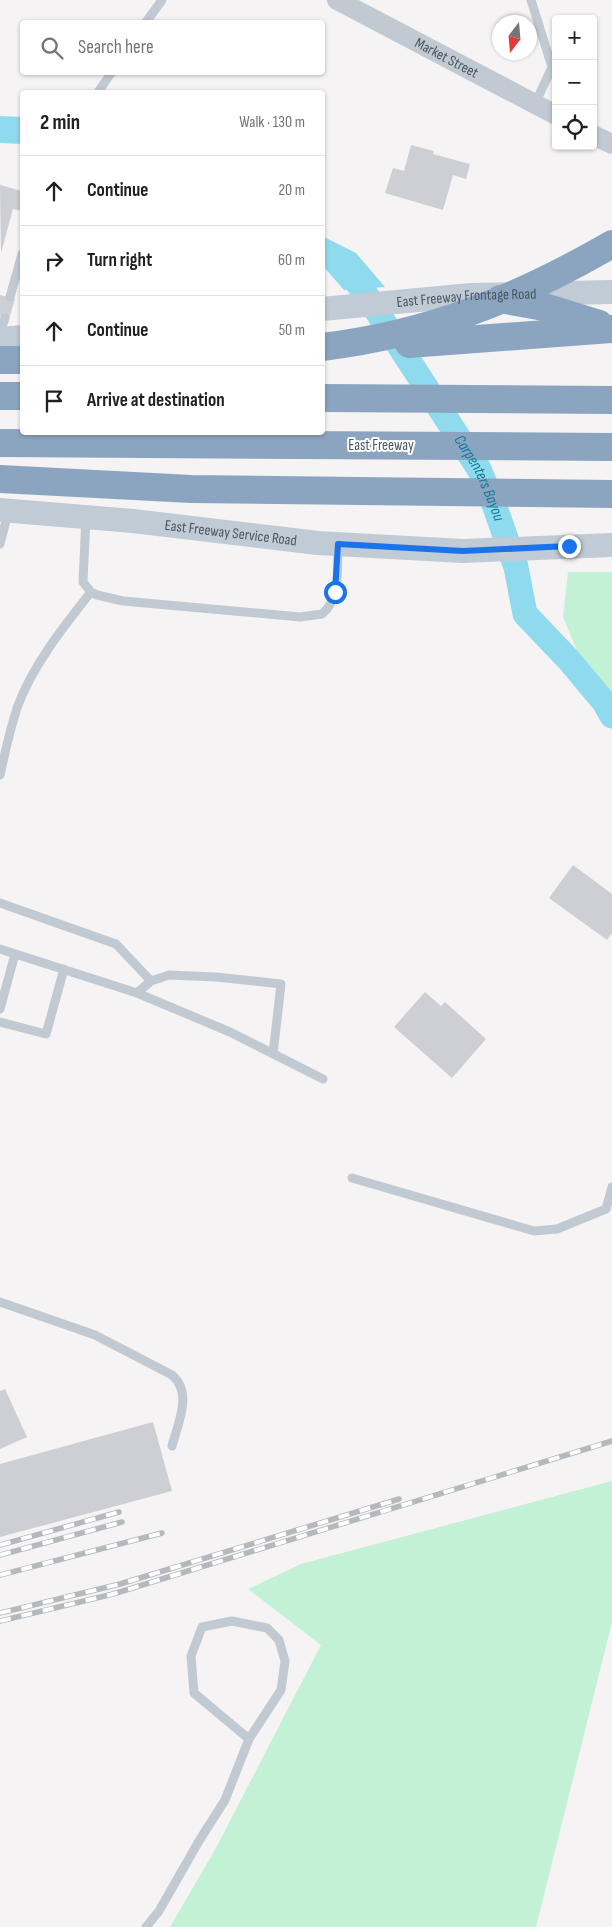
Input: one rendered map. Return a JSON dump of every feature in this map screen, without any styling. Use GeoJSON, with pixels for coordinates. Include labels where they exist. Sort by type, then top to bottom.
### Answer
{"type":"FeatureCollection","features":[{"type":"Feature","properties":{"kind":"highway"},"geometry":{"type":"LineString","coordinates":[[325,348],[384,337],[469,314],[537,285],[612,244]]}},
{"type":"Feature","properties":{"kind":"highway"},"geometry":{"type":"LineString","coordinates":[[471,295],[544,307],[612,329]]}},
{"type":"Feature","properties":{"kind":"highway"},"geometry":{"type":"LineString","coordinates":[[325,349],[612,329]]}},
{"type":"Feature","properties":{"kind":"highway"},"geometry":{"type":"LineString","coordinates":[[0,360],[20,360]]}},
{"type":"Feature","properties":{"kind":"highway"},"geometry":{"type":"LineString","coordinates":[[0,396],[20,396]]}},
{"type":"Feature","properties":{"kind":"highway"},"geometry":{"type":"LineString","coordinates":[[325,398],[612,400]]}},
{"type":"Feature","properties":{"kind":"highway","name":"East Freeway"},"geometry":{"type":"LineString","coordinates":[[0,443],[612,447]]}},
{"type":"Feature","properties":{"kind":"highway"},"geometry":{"type":"LineString","coordinates":[[452,493],[547,486],[612,475]]}},
{"type":"Feature","properties":{"kind":"highway"},"geometry":{"type":"LineString","coordinates":[[0,479],[146,487],[351,492],[612,494]]}},
{"type":"Feature","properties":{"kind":"main road","name":"East Freeway Frontage Road"},"geometry":{"type":"LineString","coordinates":[[325,310],[471,295],[612,292]]}},
{"type":"Feature","properties":{"kind":"main road"},"geometry":{"type":"LineString","coordinates":[[2,328],[20,336]]}},
{"type":"Feature","properties":{"kind":"main road","name":"East Freeway Service Road"},"geometry":{"type":"LineString","coordinates":[[4,510],[338,544],[463,551],[612,545]]}},
{"type":"Feature","properties":{"kind":"street","name":"Market Street"},"geometry":{"type":"LineString","coordinates":[[336,0],[552,113]]}},
{"type":"Feature","properties":{"kind":"street"},"geometry":{"type":"LineString","coordinates":[[597,137],[612,144]]}},
{"type":"Feature","properties":{"kind":"lane"},"geometry":{"type":"LineString","coordinates":[[147,20],[162,0]]}},
{"type":"Feature","properties":{"kind":"lane"},"geometry":{"type":"LineString","coordinates":[[531,0],[552,67],[536,104]]}},
{"type":"Feature","properties":{"kind":"lane"},"geometry":{"type":"LineString","coordinates":[[99,90],[110,75]]}},
{"type":"Feature","properties":{"kind":"lane"},"geometry":{"type":"LineString","coordinates":[[10,297],[20,261]]}},
{"type":"Feature","properties":{"kind":"lane"},"geometry":{"type":"LineString","coordinates":[[0,333],[2,328]]}},
{"type":"Feature","properties":{"kind":"lane"},"geometry":{"type":"LineString","coordinates":[[0,544],[4,510]]}},
{"type":"Feature","properties":{"kind":"lane"},"geometry":{"type":"LineString","coordinates":[[86,517],[84,582],[91,592],[97,595],[123,601],[311,617],[322,614],[332,603],[335,592],[338,544]]}},
{"type":"Feature","properties":{"kind":"lane"},"geometry":{"type":"LineString","coordinates":[[0,774],[18,706],[28,685],[63,627],[91,592]]}},
{"type":"Feature","properties":{"kind":"lane"},"geometry":{"type":"LineString","coordinates":[[0,903],[116,944],[151,981]]}},
{"type":"Feature","properties":{"kind":"lane"},"geometry":{"type":"LineString","coordinates":[[0,949],[138,992],[230,1032],[323,1079]]}},
{"type":"Feature","properties":{"kind":"lane"},"geometry":{"type":"LineString","coordinates":[[0,1009],[15,954]]}},
{"type":"Feature","properties":{"kind":"lane"},"geometry":{"type":"LineString","coordinates":[[0,1022],[46,1034],[64,969]]}},
{"type":"Feature","properties":{"kind":"lane"},"geometry":{"type":"LineString","coordinates":[[138,992],[151,981],[169,975],[216,977],[280,984],[273,1054]]}},
{"type":"Feature","properties":{"kind":"lane"},"geometry":{"type":"LineString","coordinates":[[352,1178],[534,1231],[557,1229],[606,1209],[612,1187]]}},
{"type":"Feature","properties":{"kind":"lane"},"geometry":{"type":"LineString","coordinates":[[0,1302],[102,1338],[172,1375],[179,1382],[184,1396],[172,1446]]}},
{"type":"Feature","properties":{"kind":"lane"},"geometry":{"type":"LineString","coordinates":[[146,1927],[159,1911],[225,1800],[249,1739],[281,1690],[285,1661],[279,1640],[268,1628],[232,1621],[202,1628],[191,1656],[194,1692],[249,1739]]}},
{"type":"Feature","properties":{"kind":"green space"},"geometry":{"type":"Polygon","coordinates":[[[568,572],[612,572],[612,707],[595,693],[563,617],[568,572]]]}},
{"type":"Feature","properties":{"kind":"green space"},"geometry":{"type":"Polygon","coordinates":[[[612,1481],[612,1622],[536,1927],[170,1927],[216,1848],[321,1645],[248,1589],[301,1564],[612,1481]]]}},
{"type":"Feature","properties":{"kind":"water"},"geometry":{"type":"Polygon","coordinates":[[[0,116],[20,117],[20,144],[0,143],[0,116]]]}},
{"type":"Feature","properties":{"kind":"water"},"geometry":{"type":"Polygon","coordinates":[[[325,238],[356,253],[385,287],[344,290],[325,268],[325,238]]]}},
{"type":"Feature","properties":{"kind":"building"},"geometry":{"type":"Polygon","coordinates":[[[411,145],[434,151],[433,154],[470,164],[466,179],[453,175],[443,210],[385,193],[393,168],[404,171],[411,145]]]}},
{"type":"Feature","properties":{"kind":"building"},"geometry":{"type":"Polygon","coordinates":[[[0,185],[20,190],[20,211],[13,209],[1,253],[0,185]]]}},
{"type":"Feature","properties":{"kind":"building"},"geometry":{"type":"Polygon","coordinates":[[[0,295],[15,299],[9,319],[0,316],[0,295]]]}},
{"type":"Feature","properties":{"kind":"building"},"geometry":{"type":"Polygon","coordinates":[[[573,865],[612,894],[612,933],[607,940],[549,898],[573,865]]]}},
{"type":"Feature","properties":{"kind":"building"},"geometry":{"type":"Polygon","coordinates":[[[425,992],[441,1006],[445,1002],[486,1039],[452,1078],[394,1027],[425,992]]]}},
{"type":"Feature","properties":{"kind":"building"},"geometry":{"type":"Polygon","coordinates":[[[5,1389],[27,1437],[0,1449],[0,1391],[5,1389]]]}},
{"type":"Feature","properties":{"kind":"building"},"geometry":{"type":"Polygon","coordinates":[[[153,1422],[172,1491],[0,1537],[0,1464],[153,1422]]]}},
{"type":"Feature","properties":{"kind":"waterway","name":"Carpenters Bayou"},"geometry":{"type":"LineString","coordinates":[[325,253],[340,262],[363,290],[479,469],[495,507],[516,567],[525,614],[568,659],[604,702],[612,716]]}},
{"type":"Feature","properties":{"kind":"railway"},"geometry":{"type":"LineString","coordinates":[[0,1621],[113,1594],[612,1441]]}},
{"type":"Feature","properties":{"kind":"railway"},"geometry":{"type":"LineString","coordinates":[[0,1613],[120,1584],[399,1499]]}},
{"type":"Feature","properties":{"kind":"railway"},"geometry":{"type":"LineString","coordinates":[[0,1545],[119,1512]]}},
{"type":"Feature","properties":{"kind":"railway"},"geometry":{"type":"LineString","coordinates":[[0,1555],[122,1522]]}},
{"type":"Feature","properties":{"kind":"railway"},"geometry":{"type":"LineString","coordinates":[[0,1575],[162,1533]]}},
{"type":"Feature","properties":{"kind":"route"},"geometry":{"type":"LineString","coordinates":[[335,592],[338,544],[463,551],[569,546]]}}]}
